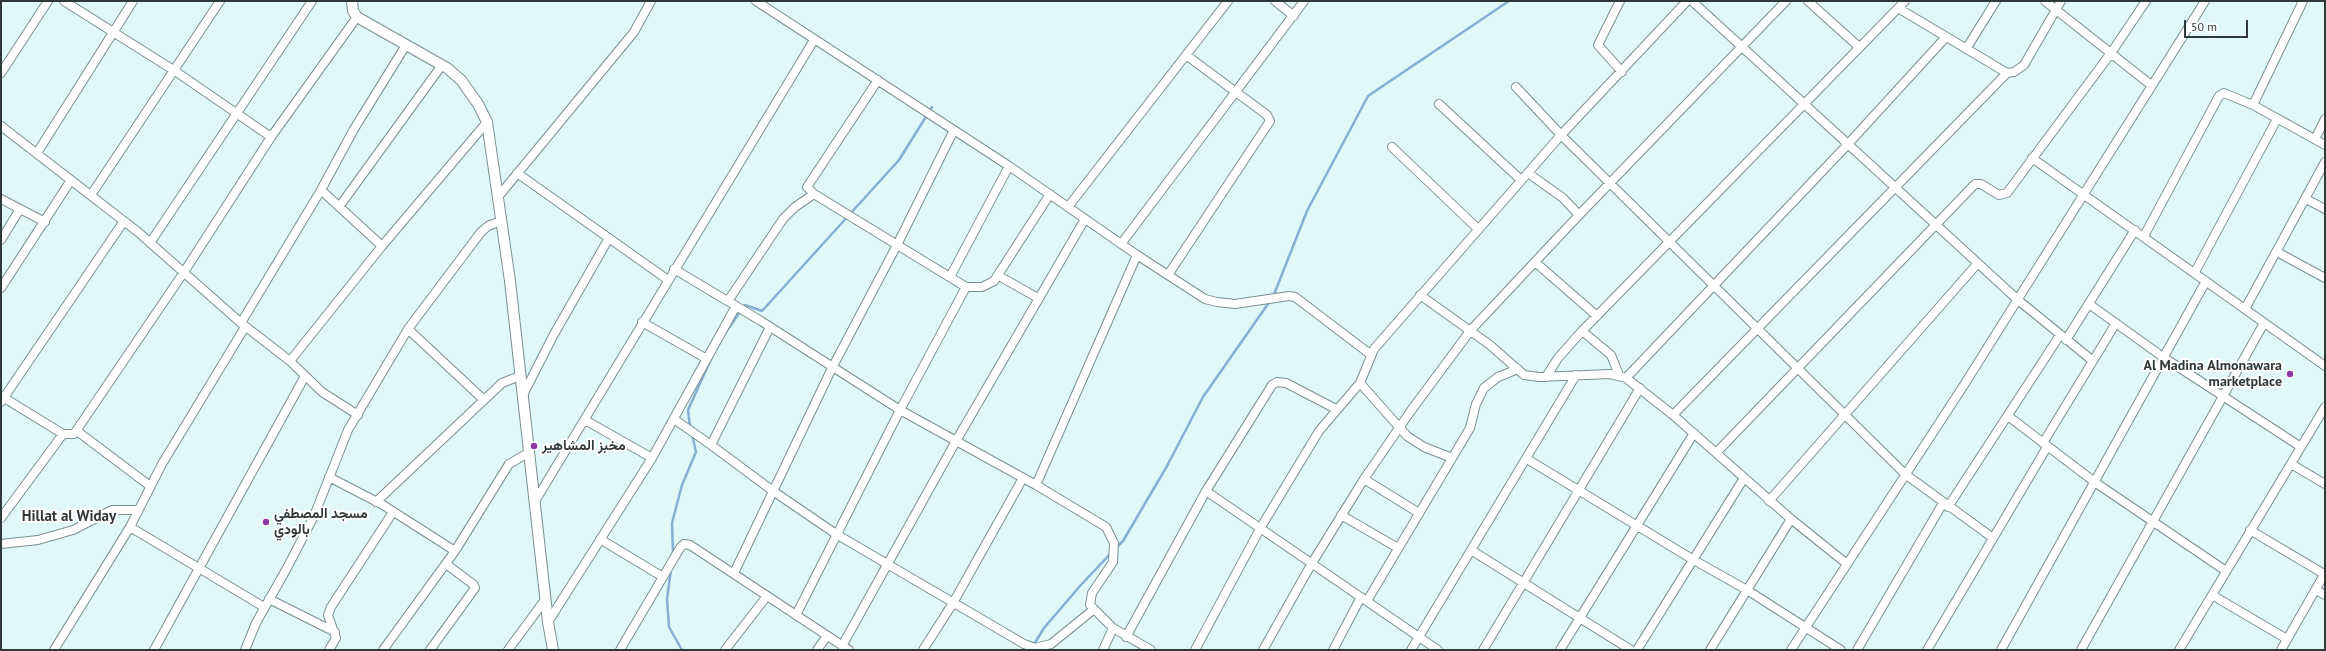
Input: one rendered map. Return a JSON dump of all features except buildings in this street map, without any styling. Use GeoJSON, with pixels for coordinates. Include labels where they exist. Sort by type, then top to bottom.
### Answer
{"type":"FeatureCollection","features":[{"type":"Feature","properties":{"kind":"street"},"geometry":{"type":"LineString","coordinates":[[1,73],[48,1]]}},
{"type":"Feature","properties":{"kind":"street"},"geometry":{"type":"LineString","coordinates":[[64,1],[114,31],[175,71],[271,137]]}},
{"type":"Feature","properties":{"kind":"street"},"geometry":{"type":"LineString","coordinates":[[37,153],[133,1]]}},
{"type":"Feature","properties":{"kind":"street"},"geometry":{"type":"LineString","coordinates":[[91,195],[175,71],[220,1]]}},
{"type":"Feature","properties":{"kind":"street"},"geometry":{"type":"LineString","coordinates":[[150,243],[235,113],[312,1]]}},
{"type":"Feature","properties":{"kind":"street"},"geometry":{"type":"LineString","coordinates":[[352,1],[353,11],[357,17],[442,65],[461,80],[478,104],[487,122],[498,196],[545,600],[553,650]]}},
{"type":"Feature","properties":{"kind":"street"},"geometry":{"type":"LineString","coordinates":[[498,196],[634,32],[651,1]]}},
{"type":"Feature","properties":{"kind":"street"},"geometry":{"type":"LineString","coordinates":[[756,1],[814,40],[878,80],[953,132],[1009,166],[1137,256],[1206,299],[1240,304],[1289,296],[1295,297],[1370,354]]}},
{"type":"Feature","properties":{"kind":"street"},"geometry":{"type":"LineString","coordinates":[[1068,207],[1228,1]]}},
{"type":"Feature","properties":{"kind":"street"},"geometry":{"type":"LineString","coordinates":[[1275,1],[1294,16]]}},
{"type":"Feature","properties":{"kind":"street"},"geometry":{"type":"LineString","coordinates":[[1121,244],[1304,1]]}},
{"type":"Feature","properties":{"kind":"street"},"geometry":{"type":"LineString","coordinates":[[1620,1],[1598,45],[1622,72]]}},
{"type":"Feature","properties":{"kind":"street"},"geometry":{"type":"LineString","coordinates":[[1195,650],[1261,527],[1320,431],[1336,409],[1360,383],[1370,354],[1561,135],[1622,72],[1687,1]]}},
{"type":"Feature","properties":{"kind":"street"},"geometry":{"type":"LineString","coordinates":[[1692,1],[1849,143],[2018,300],[2093,361]]}},
{"type":"Feature","properties":{"kind":"street"},"geometry":{"type":"LineString","coordinates":[[1263,650],[1312,563],[1364,479],[1398,428],[1470,331],[1610,182],[1786,1]]}},
{"type":"Feature","properties":{"kind":"street"},"geometry":{"type":"LineString","coordinates":[[1808,1],[1859,47]]}},
{"type":"Feature","properties":{"kind":"street"},"geometry":{"type":"LineString","coordinates":[[1546,377],[1561,355],[1582,331],[1806,104],[1859,47],[1905,1]]}},
{"type":"Feature","properties":{"kind":"street"},"geometry":{"type":"LineString","coordinates":[[1966,49],[1996,1]]}},
{"type":"Feature","properties":{"kind":"street"},"geometry":{"type":"LineString","coordinates":[[2045,1],[2151,85]]}},
{"type":"Feature","properties":{"kind":"street"},"geometry":{"type":"LineString","coordinates":[[1672,415],[2007,73],[2014,72],[2024,65],[2061,1]]}},
{"type":"Feature","properties":{"kind":"street"},"geometry":{"type":"LineString","coordinates":[[1716,453],[1978,183],[1999,195],[2007,193],[2111,54],[2146,1]]}},
{"type":"Feature","properties":{"kind":"street"},"geometry":{"type":"LineString","coordinates":[[1791,650],[2018,300],[2204,1]]}},
{"type":"Feature","properties":{"kind":"street"},"geometry":{"type":"LineString","coordinates":[[2253,105],[2303,1]]}},
{"type":"Feature","properties":{"kind":"street"},"geometry":{"type":"LineString","coordinates":[[1898,8],[2007,73]]}},
{"type":"Feature","properties":{"kind":"street"},"geometry":{"type":"LineString","coordinates":[[124,221],[2,398],[63,434],[74,434],[77,431],[184,272],[271,137],[357,17]]}},
{"type":"Feature","properties":{"kind":"street"},"geometry":{"type":"LineString","coordinates":[[1420,295],[1470,331],[1518,369],[1531,377],[1576,375],[1622,376],[1714,284],[1849,143],[1946,37]]}},
{"type":"Feature","properties":{"kind":"street"},"geometry":{"type":"LineString","coordinates":[[534,503],[586,420],[642,322],[814,40]]}},
{"type":"Feature","properties":{"kind":"street"},"geometry":{"type":"LineString","coordinates":[[54,650],[130,527],[150,486],[321,190],[354,129],[406,45]]}},
{"type":"Feature","properties":{"kind":"street"},"geometry":{"type":"LineString","coordinates":[[1168,275],[1269,124],[1267,115],[1186,55]]}},
{"type":"Feature","properties":{"kind":"street"},"geometry":{"type":"LineString","coordinates":[[339,207],[442,65]]}},
{"type":"Feature","properties":{"kind":"street"},"geometry":{"type":"LineString","coordinates":[[878,80],[808,184],[809,191],[966,287],[989,284],[999,276],[1050,194]]}},
{"type":"Feature","properties":{"kind":"street"},"geometry":{"type":"LineString","coordinates":[[1516,87],[1561,135],[1714,284],[1844,416],[1905,474],[1993,538]]}},
{"type":"Feature","properties":{"kind":"street"},"geometry":{"type":"LineString","coordinates":[[2144,236],[2220,96],[2224,93],[2253,105],[2325,145]]}},
{"type":"Feature","properties":{"kind":"street"},"geometry":{"type":"LineString","coordinates":[[1439,104],[1521,180]]}},
{"type":"Feature","properties":{"kind":"street"},"geometry":{"type":"LineString","coordinates":[[2315,139],[2325,118]]}},
{"type":"Feature","properties":{"kind":"street"},"geometry":{"type":"LineString","coordinates":[[2195,272],[2277,119]]}},
{"type":"Feature","properties":{"kind":"street"},"geometry":{"type":"LineString","coordinates":[[290,361],[382,246],[487,122]]}},
{"type":"Feature","properties":{"kind":"street"},"geometry":{"type":"LineString","coordinates":[[1,126],[124,221],[243,325],[290,361],[322,392],[358,415]]}},
{"type":"Feature","properties":{"kind":"street"},"geometry":{"type":"LineString","coordinates":[[734,573],[832,368],[897,245],[953,132]]}},
{"type":"Feature","properties":{"kind":"street"},"geometry":{"type":"LineString","coordinates":[[1392,147],[1478,229]]}},
{"type":"Feature","properties":{"kind":"street"},"geometry":{"type":"LineString","coordinates":[[2032,158],[2195,272],[2325,366]]}},
{"type":"Feature","properties":{"kind":"street"},"geometry":{"type":"LineString","coordinates":[[2245,309],[2325,162]]}},
{"type":"Feature","properties":{"kind":"street"},"geometry":{"type":"LineString","coordinates":[[950,277],[1009,166]]}},
{"type":"Feature","properties":{"kind":"street"},"geometry":{"type":"LineString","coordinates":[[518,173],[668,280]]}},
{"type":"Feature","properties":{"kind":"street"},"geometry":{"type":"LineString","coordinates":[[1528,173],[1563,198],[1579,215]]}},
{"type":"Feature","properties":{"kind":"street"},"geometry":{"type":"LineString","coordinates":[[1,288],[71,180]]}},
{"type":"Feature","properties":{"kind":"street"},"geometry":{"type":"LineString","coordinates":[[321,190],[382,246]]}},
{"type":"Feature","properties":{"kind":"street"},"geometry":{"type":"LineString","coordinates":[[728,301],[783,219],[795,207],[814,194]]}},
{"type":"Feature","properties":{"kind":"street"},"geometry":{"type":"LineString","coordinates":[[1,199],[44,222]]}},
{"type":"Feature","properties":{"kind":"street"},"geometry":{"type":"LineString","coordinates":[[2306,199],[2325,209]]}},
{"type":"Feature","properties":{"kind":"street"},"geometry":{"type":"LineString","coordinates":[[1,240],[20,209]]}},
{"type":"Feature","properties":{"kind":"street"},"geometry":{"type":"LineString","coordinates":[[620,650],[684,544],[690,544],[845,648],[956,441],[1085,219]]}},
{"type":"Feature","properties":{"kind":"street"},"geometry":{"type":"LineString","coordinates":[[245,650],[264,607],[314,516],[348,430],[408,329],[481,232],[488,226],[501,221]]}},
{"type":"Feature","properties":{"kind":"street"},"geometry":{"type":"LineString","coordinates":[[1857,650],[1946,505],[2063,337],[2090,304],[2135,230]]}},
{"type":"Feature","properties":{"kind":"street"},"geometry":{"type":"LineString","coordinates":[[522,398],[553,336],[608,238]]}},
{"type":"Feature","properties":{"kind":"street"},"geometry":{"type":"LineString","coordinates":[[2277,252],[2325,278]]}},
{"type":"Feature","properties":{"kind":"street"},"geometry":{"type":"LineString","coordinates":[[1036,485],[1137,256]]}},
{"type":"Feature","properties":{"kind":"street"},"geometry":{"type":"LineString","coordinates":[[1535,262],[1597,316]]}},
{"type":"Feature","properties":{"kind":"street"},"geometry":{"type":"LineString","coordinates":[[1769,501],[1978,263]]}},
{"type":"Feature","properties":{"kind":"street"},"geometry":{"type":"LineString","coordinates":[[674,269],[770,327],[900,410],[1036,485],[1101,523],[1111,535],[1114,543],[1113,562],[1092,594],[1090,601],[1093,610],[1113,628],[1126,637],[1151,650]]}},
{"type":"Feature","properties":{"kind":"street"},"geometry":{"type":"LineString","coordinates":[[999,276],[1038,298]]}},
{"type":"Feature","properties":{"kind":"street"},"geometry":{"type":"LineString","coordinates":[[2001,650],[2096,483],[2163,357],[2206,281]]}},
{"type":"Feature","properties":{"kind":"street"},"geometry":{"type":"LineString","coordinates":[[796,615],[900,410],[966,287]]}},
{"type":"Feature","properties":{"kind":"street"},"geometry":{"type":"LineString","coordinates":[[2090,304],[2163,357],[2301,447]]}},
{"type":"Feature","properties":{"kind":"street"},"geometry":{"type":"LineString","coordinates":[[548,622],[652,458],[736,306]]}},
{"type":"Feature","properties":{"kind":"street"},"geometry":{"type":"LineString","coordinates":[[642,322],[707,359]]}},
{"type":"Feature","properties":{"kind":"street"},"geometry":{"type":"LineString","coordinates":[[1927,650],[2116,323]]}},
{"type":"Feature","properties":{"kind":"street"},"geometry":{"type":"LineString","coordinates":[[2081,650],[2152,521],[2224,397],[2264,323]]}},
{"type":"Feature","properties":{"kind":"street"},"geometry":{"type":"LineString","coordinates":[[711,445],[770,327]]}},
{"type":"Feature","properties":{"kind":"street"},"geometry":{"type":"LineString","coordinates":[[408,329],[484,400]]}},
{"type":"Feature","properties":{"kind":"street"},"geometry":{"type":"LineString","coordinates":[[1582,331],[1610,355],[1622,376],[1640,388],[1790,519],[1847,564]]}},
{"type":"Feature","properties":{"kind":"street"},"geometry":{"type":"LineString","coordinates":[[1333,650],[1364,599],[1398,548],[1470,428],[1476,404],[1484,388],[1498,376],[1518,369]]}},
{"type":"Feature","properties":{"kind":"street"},"geometry":{"type":"LineString","coordinates":[[1411,650],[1527,459],[1576,375]]}},
{"type":"Feature","properties":{"kind":"street"},"geometry":{"type":"LineString","coordinates":[[154,650],[305,376]]}},
{"type":"Feature","properties":{"kind":"street"},"geometry":{"type":"LineString","coordinates":[[376,502],[502,383],[520,376]]}},
{"type":"Feature","properties":{"kind":"street"},"geometry":{"type":"LineString","coordinates":[[1126,637],[1206,491],[1272,385],[1277,382],[1286,384],[1336,409]]}},
{"type":"Feature","properties":{"kind":"street"},"geometry":{"type":"LineString","coordinates":[[1360,383],[1398,428],[1416,443],[1452,458]]}},
{"type":"Feature","properties":{"kind":"street"},"geometry":{"type":"LineString","coordinates":[[1483,650],[1640,388]]}},
{"type":"Feature","properties":{"kind":"street"},"geometry":{"type":"LineString","coordinates":[[2179,650],[2325,408]]}},
{"type":"Feature","properties":{"kind":"street"},"geometry":{"type":"LineString","coordinates":[[2008,416],[2096,483],[2226,571]]}},
{"type":"Feature","properties":{"kind":"street"},"geometry":{"type":"LineString","coordinates":[[674,418],[773,491],[836,534],[1018,641],[1035,648],[1051,644],[1093,610]]}},
{"type":"Feature","properties":{"kind":"street"},"geometry":{"type":"LineString","coordinates":[[586,420],[652,458]]}},
{"type":"Feature","properties":{"kind":"street"},"geometry":{"type":"LineString","coordinates":[[77,431],[150,486]]}},
{"type":"Feature","properties":{"kind":"street"},"geometry":{"type":"LineString","coordinates":[[1,518],[63,434]]}},
{"type":"Feature","properties":{"kind":"street"},"geometry":{"type":"LineString","coordinates":[[1560,650],[1694,434]]}},
{"type":"Feature","properties":{"kind":"street"},"geometry":{"type":"LineString","coordinates":[[383,650],[455,551],[509,464],[528,453]]}},
{"type":"Feature","properties":{"kind":"street"},"geometry":{"type":"LineString","coordinates":[[1527,459],[1692,560],[1747,590],[1841,650]]}},
{"type":"Feature","properties":{"kind":"street"},"geometry":{"type":"LineString","coordinates":[[2291,464],[2325,484]]}},
{"type":"Feature","properties":{"kind":"street"},"geometry":{"type":"LineString","coordinates":[[329,477],[376,502],[455,551]]}},
{"type":"Feature","properties":{"kind":"street"},"geometry":{"type":"LineString","coordinates":[[923,650],[953,603],[1023,478]]}},
{"type":"Feature","properties":{"kind":"street"},"geometry":{"type":"LineString","coordinates":[[1637,650],[1744,478]]}},
{"type":"Feature","properties":{"kind":"street"},"geometry":{"type":"LineString","coordinates":[[1364,479],[1419,513]]}},
{"type":"Feature","properties":{"kind":"street"},"geometry":{"type":"LineString","coordinates":[[1206,491],[1261,527],[1438,650]]}},
{"type":"Feature","properties":{"kind":"street"},"geometry":{"type":"LineString","coordinates":[[1,544],[38,540],[73,530],[112,510],[138,510]]}},
{"type":"Feature","properties":{"kind":"street"},"geometry":{"type":"LineString","coordinates":[[329,650],[336,638],[328,615],[331,607],[393,512]]}},
{"type":"Feature","properties":{"kind":"street"},"geometry":{"type":"LineString","coordinates":[[1341,516],[1398,548]]}},
{"type":"Feature","properties":{"kind":"street"},"geometry":{"type":"LineString","coordinates":[[1710,650],[1790,519]]}},
{"type":"Feature","properties":{"kind":"street"},"geometry":{"type":"LineString","coordinates":[[130,527],[264,607]]}},
{"type":"Feature","properties":{"kind":"street"},"geometry":{"type":"LineString","coordinates":[[2250,530],[2325,574],[2281,650]]}},
{"type":"Feature","properties":{"kind":"street"},"geometry":{"type":"LineString","coordinates":[[600,539],[663,577]]}},
{"type":"Feature","properties":{"kind":"street"},"geometry":{"type":"LineString","coordinates":[[1471,550],[1579,619],[1631,650]]}},
{"type":"Feature","properties":{"kind":"street"},"geometry":{"type":"LineString","coordinates":[[430,650],[475,588],[474,585],[446,564]]}},
{"type":"Feature","properties":{"kind":"street"},"geometry":{"type":"LineString","coordinates":[[2316,590],[2325,595]]}},
{"type":"Feature","properties":{"kind":"street"},"geometry":{"type":"LineString","coordinates":[[2212,595],[2287,639]]}},
{"type":"Feature","properties":{"kind":"street"},"geometry":{"type":"LineString","coordinates":[[725,650],[767,596]]}},
{"type":"Feature","properties":{"kind":"street"},"geometry":{"type":"LineString","coordinates":[[269,599],[335,632]]}},
{"type":"Feature","properties":{"kind":"street"},"geometry":{"type":"LineString","coordinates":[[508,650],[545,600]]}},
{"type":"Feature","properties":{"kind":"street"},"geometry":{"type":"LineString","coordinates":[[1103,650],[1113,628]]}},
{"type":"Feature","properties":{"kind":"street"},"geometry":{"type":"LineString","coordinates":[[818,650],[827,636]]}},
{"type":"Feature","properties":{"kind":"waterway"},"geometry":{"type":"LineString","coordinates":[[1273,297],[1307,211],[1368,96],[1509,1]]}},
{"type":"Feature","properties":{"kind":"waterway"},"geometry":{"type":"LineString","coordinates":[[726,332],[745,305],[762,311],[899,160],[932,107]]}},
{"type":"Feature","properties":{"kind":"waterway"},"geometry":{"type":"LineString","coordinates":[[1117,547],[1123,541],[1167,466],[1203,397],[1270,301]]}},
{"type":"Feature","properties":{"kind":"waterway"},"geometry":{"type":"LineString","coordinates":[[690,427],[688,410],[711,359]]}},
{"type":"Feature","properties":{"kind":"waterway"},"geometry":{"type":"LineString","coordinates":[[673,554],[672,523],[682,485],[696,452],[692,434]]}},
{"type":"Feature","properties":{"kind":"waterway"},"geometry":{"type":"LineString","coordinates":[[1033,646],[1044,628],[1112,552]]}},
{"type":"Feature","properties":{"kind":"waterway"},"geometry":{"type":"LineString","coordinates":[[671,569],[667,599],[669,627],[682,650]]}},
{"type":"Feature","properties":{"kind":"place","name":"Al Madina Almonawara marketplace"},"geometry":{"type":"Point","coordinates":[2290,374]}},
{"type":"Feature","properties":{"kind":"place","name":"مخبز المشاهير"},"geometry":{"type":"Point","coordinates":[534,446]}},
{"type":"Feature","properties":{"kind":"place","name":"مسجد المصطفي بالودي"},"geometry":{"type":"Point","coordinates":[266,522]}},
{"type":"Feature","properties":{"kind":"district","name":"Hillat al Widay"},"geometry":{"type":"Point","coordinates":[69,517]}}]}
